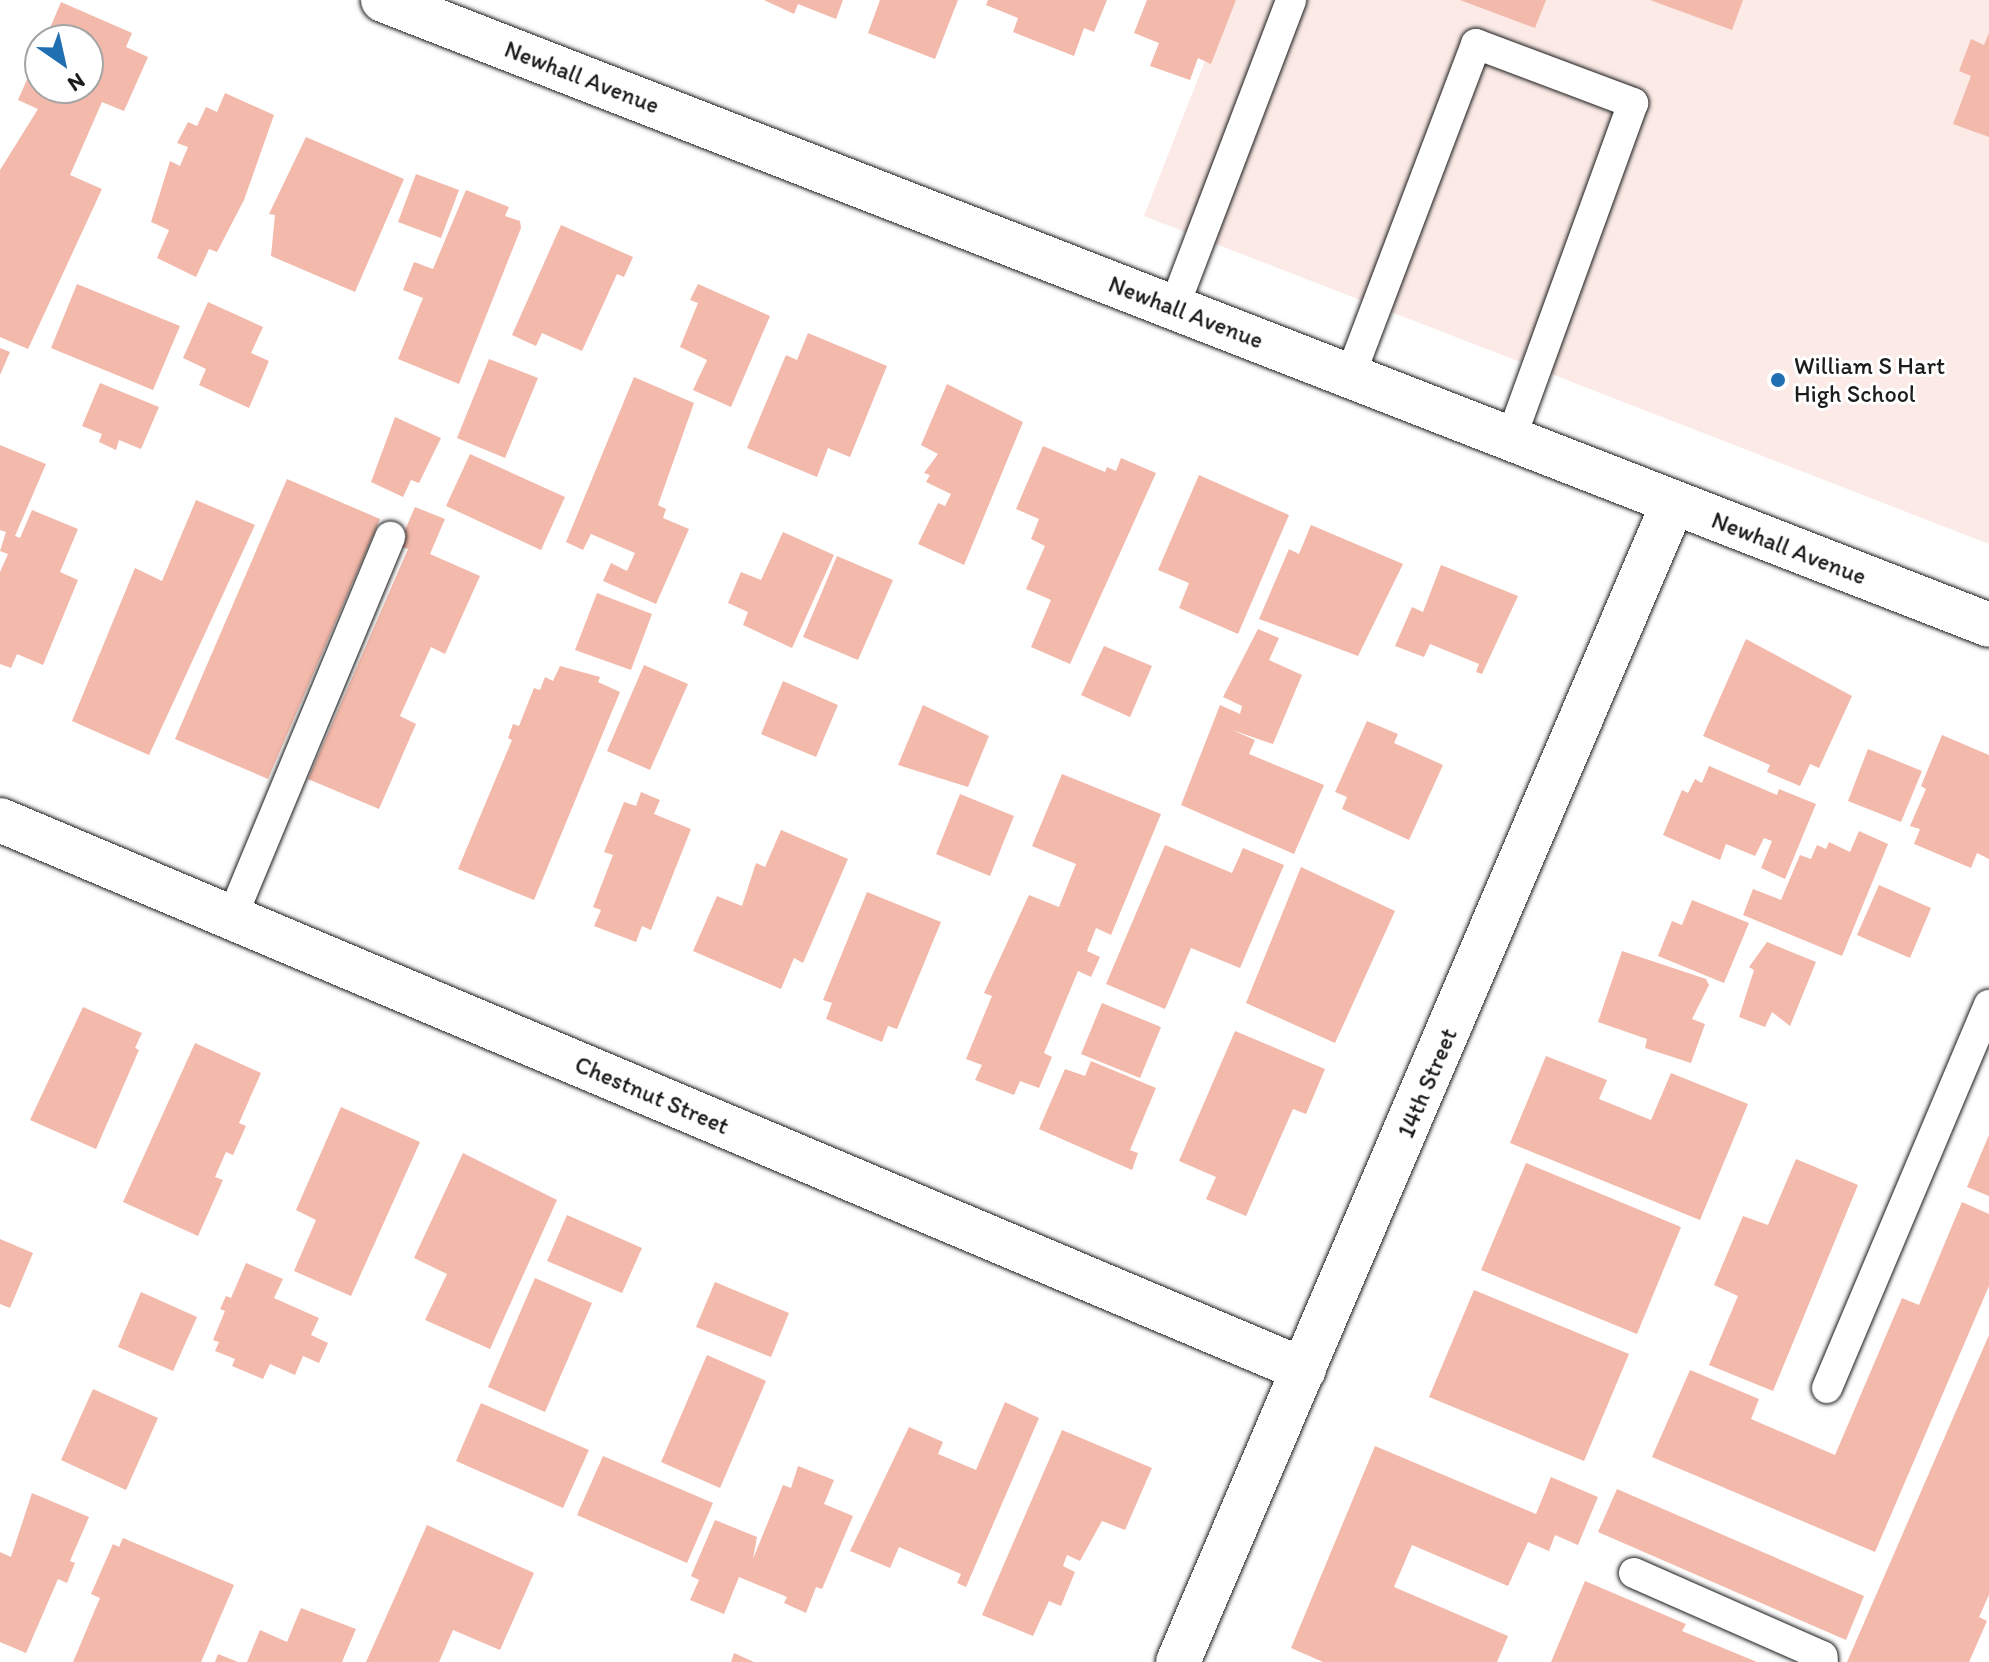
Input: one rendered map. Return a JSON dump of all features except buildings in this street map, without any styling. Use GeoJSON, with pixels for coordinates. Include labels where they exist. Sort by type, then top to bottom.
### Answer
{"type":"FeatureCollection","features":[{"type":"Feature","properties":{"kind":"street","name":"Newhall Avenue"},"geometry":{"type":"LineString","coordinates":[[383,0],[1989,625]]}},
{"type":"Feature","properties":{"kind":"street","name":"14th Street"},"geometry":{"type":"LineString","coordinates":[[1178,1662],[1673,503]]}},
{"type":"Feature","properties":{"kind":"street","name":"Chestnut Street"},"geometry":{"type":"LineString","coordinates":[[0,820],[1304,1370]]}},
{"type":"Feature","properties":{"kind":"lane"},"geometry":{"type":"LineString","coordinates":[[1174,307],[1291,0]]}},
{"type":"Feature","properties":{"kind":"lane"},"geometry":{"type":"LineString","coordinates":[[1350,376],[1476,44],[1633,103],[1511,439]]}},
{"type":"Feature","properties":{"kind":"lane"},"geometry":{"type":"LineString","coordinates":[[232,917],[390,537]]}},
{"type":"Feature","properties":{"kind":"lane"},"geometry":{"type":"LineString","coordinates":[[1827,1388],[1989,1005]]}},
{"type":"Feature","properties":{"kind":"lane"},"geometry":{"type":"LineString","coordinates":[[1634,1573],[1822,1656],[1823,1662]]}},
{"type":"Feature","properties":{"kind":"shaded area","name":"William S Hart High School"},"geometry":{"type":"Polygon","coordinates":[[[1229,0],[1989,0],[1989,544],[1144,216],[1229,0]]]}},
{"type":"Feature","properties":{"kind":"place","name":"William S Hart High School"},"geometry":{"type":"Point","coordinates":[1778,380]}}]}
